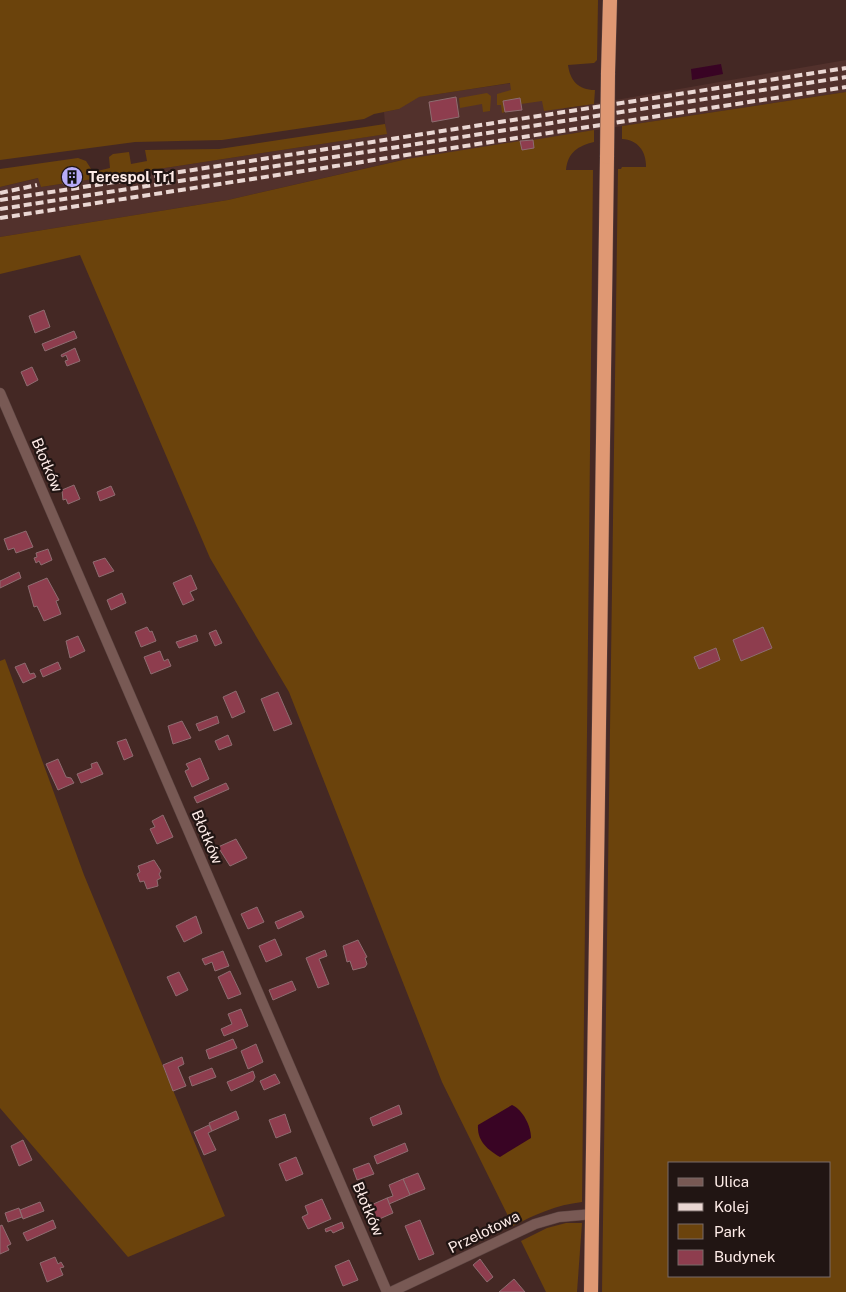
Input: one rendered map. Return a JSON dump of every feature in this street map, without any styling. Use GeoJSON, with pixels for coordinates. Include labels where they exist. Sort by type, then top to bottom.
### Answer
{"type":"FeatureCollection","features":[{"type":"Feature","properties":{"kind":"highway"},"geometry":{"type":"LineString","coordinates":[[591,1292],[610,0]]}},
{"type":"Feature","properties":{"kind":"street","name":"Błotków"},"geometry":{"type":"LineString","coordinates":[[0,393],[387,1292]]}},
{"type":"Feature","properties":{"kind":"street","name":"Przelotowa"},"geometry":{"type":"LineString","coordinates":[[391,1292],[535,1224],[571,1215],[593,1214]]}},
{"type":"Feature","properties":{"kind":"shaded area"},"geometry":{"type":"Polygon","coordinates":[[[846,60],[846,92],[570,134],[571,144],[486,157],[406,159],[228,200],[0,237],[0,187],[39,178],[41,187],[386,134],[384,112],[399,109],[398,100],[546,78],[564,109],[846,60]]]}},
{"type":"Feature","properties":{"kind":"shaded area"},"geometry":{"type":"Polygon","coordinates":[[[721,64],[723,74],[692,80],[691,69],[721,64]]]}},
{"type":"Feature","properties":{"kind":"shaded area"},"geometry":{"type":"Polygon","coordinates":[[[512,1105],[526,1119],[530,1128],[531,1138],[500,1157],[491,1151],[481,1140],[478,1125],[512,1105]]]}},
{"type":"Feature","properties":{"kind":"green space"},"geometry":{"type":"Polygon","coordinates":[[[0,0],[598,0],[597,60],[594,63],[568,65],[573,80],[576,83],[589,90],[595,90],[594,104],[544,111],[542,101],[521,104],[520,98],[504,101],[505,112],[502,113],[501,105],[497,105],[497,94],[511,90],[510,83],[419,97],[399,109],[374,114],[364,119],[222,140],[135,142],[0,160],[0,0]]]}},
{"type":"Feature","properties":{"kind":"green space"},"geometry":{"type":"Polygon","coordinates":[[[846,92],[846,1292],[602,1292],[618,169],[622,167],[646,167],[643,151],[640,147],[628,140],[622,139],[622,126],[846,92]]]}},
{"type":"Feature","properties":{"kind":"green space"},"geometry":{"type":"Polygon","coordinates":[[[487,93],[491,96],[490,111],[483,112],[482,104],[460,108],[459,98],[487,93]]]}},
{"type":"Feature","properties":{"kind":"green space"},"geometry":{"type":"Polygon","coordinates":[[[385,124],[387,134],[41,187],[38,178],[0,187],[0,169],[78,158],[86,161],[93,172],[110,168],[109,157],[113,154],[129,152],[131,164],[147,161],[145,150],[219,149],[385,124]]]}},
{"type":"Feature","properties":{"kind":"green space"},"geometry":{"type":"Polygon","coordinates":[[[594,130],[594,142],[579,148],[572,154],[566,170],[593,170],[582,1202],[563,1205],[513,1226],[442,1082],[289,692],[210,558],[80,255],[0,274],[0,237],[228,200],[407,159],[520,141],[522,150],[534,148],[533,140],[594,130]]]}},
{"type":"Feature","properties":{"kind":"green space"},"geometry":{"type":"Polygon","coordinates":[[[5,659],[84,875],[225,1216],[128,1257],[0,1108],[0,661],[5,659]]]}},
{"type":"Feature","properties":{"kind":"green space"},"geometry":{"type":"Polygon","coordinates":[[[566,1223],[582,1223],[577,1292],[546,1292],[521,1241],[547,1228],[566,1223]]]}},
{"type":"Feature","properties":{"kind":"building"},"geometry":{"type":"Polygon","coordinates":[[[456,97],[459,117],[432,122],[429,102],[456,97]]]}},
{"type":"Feature","properties":{"kind":"building"},"geometry":{"type":"Polygon","coordinates":[[[520,98],[522,110],[505,112],[503,101],[520,98]]]}},
{"type":"Feature","properties":{"kind":"building"},"geometry":{"type":"Polygon","coordinates":[[[533,140],[534,148],[522,150],[520,141],[533,140]]]}},
{"type":"Feature","properties":{"kind":"building","name":"Terespol Tr1"},"geometry":{"type":"Polygon","coordinates":[[[80,171],[81,181],[63,184],[62,174],[80,171]]]}},
{"type":"Feature","properties":{"kind":"building"},"geometry":{"type":"Polygon","coordinates":[[[44,310],[50,327],[35,333],[29,316],[44,310]]]}},
{"type":"Feature","properties":{"kind":"building"},"geometry":{"type":"Polygon","coordinates":[[[74,331],[77,338],[45,351],[42,344],[74,331]]]}},
{"type":"Feature","properties":{"kind":"building"},"geometry":{"type":"Polygon","coordinates":[[[75,348],[80,361],[67,366],[65,361],[68,360],[66,355],[62,357],[61,355],[75,348]]]}},
{"type":"Feature","properties":{"kind":"building"},"geometry":{"type":"Polygon","coordinates":[[[32,367],[38,380],[27,386],[21,372],[32,367]]]}},
{"type":"Feature","properties":{"kind":"building"},"geometry":{"type":"Polygon","coordinates":[[[74,485],[80,499],[68,504],[66,499],[63,500],[62,490],[74,485]]]}},
{"type":"Feature","properties":{"kind":"building"},"geometry":{"type":"Polygon","coordinates":[[[111,486],[115,495],[100,501],[97,492],[111,486]]]}},
{"type":"Feature","properties":{"kind":"building"},"geometry":{"type":"Polygon","coordinates":[[[26,531],[33,547],[16,553],[14,548],[8,550],[4,539],[26,531]]]}},
{"type":"Feature","properties":{"kind":"building"},"geometry":{"type":"Polygon","coordinates":[[[48,549],[52,560],[41,565],[39,561],[36,563],[34,558],[37,557],[36,553],[48,549]]]}},
{"type":"Feature","properties":{"kind":"building"},"geometry":{"type":"Polygon","coordinates":[[[105,558],[114,571],[99,577],[93,562],[105,558]]]}},
{"type":"Feature","properties":{"kind":"building"},"geometry":{"type":"Polygon","coordinates":[[[19,572],[21,578],[0,588],[0,581],[19,572]]]}},
{"type":"Feature","properties":{"kind":"building"},"geometry":{"type":"Polygon","coordinates":[[[191,575],[197,589],[190,592],[194,600],[183,605],[173,583],[191,575]]]}},
{"type":"Feature","properties":{"kind":"building"},"geometry":{"type":"Polygon","coordinates":[[[47,578],[59,600],[56,601],[61,614],[44,621],[37,606],[34,607],[28,586],[47,578]]]}},
{"type":"Feature","properties":{"kind":"building"},"geometry":{"type":"Polygon","coordinates":[[[122,593],[126,603],[111,610],[107,600],[122,593]]]}},
{"type":"Feature","properties":{"kind":"building"},"geometry":{"type":"Polygon","coordinates":[[[147,627],[150,632],[152,631],[156,641],[141,647],[135,632],[147,627]]]}},
{"type":"Feature","properties":{"kind":"building"},"geometry":{"type":"Polygon","coordinates":[[[763,627],[772,648],[741,661],[733,640],[763,627]]]}},
{"type":"Feature","properties":{"kind":"building"},"geometry":{"type":"Polygon","coordinates":[[[216,630],[222,643],[215,646],[209,633],[216,630]]]}},
{"type":"Feature","properties":{"kind":"building"},"geometry":{"type":"Polygon","coordinates":[[[196,635],[198,641],[179,648],[176,642],[196,635]]]}},
{"type":"Feature","properties":{"kind":"building"},"geometry":{"type":"Polygon","coordinates":[[[78,636],[85,651],[70,658],[66,641],[78,636]]]}},
{"type":"Feature","properties":{"kind":"building"},"geometry":{"type":"Polygon","coordinates":[[[716,648],[720,660],[699,669],[694,657],[716,648]]]}},
{"type":"Feature","properties":{"kind":"building"},"geometry":{"type":"Polygon","coordinates":[[[160,651],[164,661],[168,659],[171,666],[151,674],[144,657],[160,651]]]}},
{"type":"Feature","properties":{"kind":"building"},"geometry":{"type":"Polygon","coordinates":[[[58,662],[61,669],[43,677],[40,670],[58,662]]]}},
{"type":"Feature","properties":{"kind":"building"},"geometry":{"type":"Polygon","coordinates":[[[25,663],[30,674],[34,673],[36,677],[23,683],[15,667],[25,663]]]}},
{"type":"Feature","properties":{"kind":"building"},"geometry":{"type":"Polygon","coordinates":[[[236,691],[245,712],[232,718],[223,697],[236,691]]]}},
{"type":"Feature","properties":{"kind":"building"},"geometry":{"type":"Polygon","coordinates":[[[278,692],[292,724],[274,731],[261,699],[278,692]]]}},
{"type":"Feature","properties":{"kind":"building"},"geometry":{"type":"Polygon","coordinates":[[[217,716],[219,723],[199,731],[196,724],[217,716]]]}},
{"type":"Feature","properties":{"kind":"building"},"geometry":{"type":"Polygon","coordinates":[[[182,721],[191,738],[173,744],[168,726],[182,721]]]}},
{"type":"Feature","properties":{"kind":"building"},"geometry":{"type":"Polygon","coordinates":[[[228,735],[232,745],[219,750],[215,741],[228,735]]]}},
{"type":"Feature","properties":{"kind":"building"},"geometry":{"type":"Polygon","coordinates":[[[126,739],[133,756],[124,760],[117,742],[126,739]]]}},
{"type":"Feature","properties":{"kind":"building"},"geometry":{"type":"Polygon","coordinates":[[[200,758],[209,779],[192,787],[185,771],[189,769],[186,764],[200,758]]]}},
{"type":"Feature","properties":{"kind":"building"},"geometry":{"type":"Polygon","coordinates":[[[58,759],[66,777],[71,778],[74,783],[58,790],[46,764],[58,759]]]}},
{"type":"Feature","properties":{"kind":"building"},"geometry":{"type":"Polygon","coordinates":[[[97,762],[103,774],[81,783],[77,774],[92,768],[91,764],[97,762]]]}},
{"type":"Feature","properties":{"kind":"building"},"geometry":{"type":"Polygon","coordinates":[[[226,783],[229,789],[197,803],[194,797],[226,783]]]}},
{"type":"Feature","properties":{"kind":"building"},"geometry":{"type":"Polygon","coordinates":[[[163,815],[173,837],[157,844],[150,829],[155,827],[152,821],[163,815]]]}},
{"type":"Feature","properties":{"kind":"building"},"geometry":{"type":"Polygon","coordinates":[[[236,839],[247,858],[230,866],[218,847],[236,839]]]}},
{"type":"Feature","properties":{"kind":"building"},"geometry":{"type":"Polygon","coordinates":[[[154,860],[161,871],[159,874],[161,878],[157,880],[158,886],[147,889],[144,881],[140,882],[137,874],[140,872],[138,866],[154,860]]]}},
{"type":"Feature","properties":{"kind":"building"},"geometry":{"type":"Polygon","coordinates":[[[257,907],[264,922],[248,929],[241,914],[257,907]]]}},
{"type":"Feature","properties":{"kind":"building"},"geometry":{"type":"Polygon","coordinates":[[[301,911],[304,917],[278,929],[275,922],[301,911]]]}},
{"type":"Feature","properties":{"kind":"building"},"geometry":{"type":"Polygon","coordinates":[[[196,916],[202,933],[184,942],[176,926],[196,916]]]}},
{"type":"Feature","properties":{"kind":"building"},"geometry":{"type":"Polygon","coordinates":[[[275,939],[282,955],[266,962],[259,946],[275,939]]]}},
{"type":"Feature","properties":{"kind":"building"},"geometry":{"type":"Polygon","coordinates":[[[358,940],[367,957],[365,958],[367,964],[365,967],[353,970],[350,961],[347,962],[343,946],[358,940]]]}},
{"type":"Feature","properties":{"kind":"building"},"geometry":{"type":"Polygon","coordinates":[[[325,950],[327,956],[319,959],[329,984],[318,988],[306,958],[325,950]]]}},
{"type":"Feature","properties":{"kind":"building"},"geometry":{"type":"Polygon","coordinates":[[[223,951],[229,966],[215,971],[212,962],[205,965],[202,959],[223,951]]]}},
{"type":"Feature","properties":{"kind":"building"},"geometry":{"type":"Polygon","coordinates":[[[230,971],[241,994],[228,999],[218,977],[230,971]]]}},
{"type":"Feature","properties":{"kind":"building"},"geometry":{"type":"Polygon","coordinates":[[[179,972],[188,990],[176,996],[167,977],[179,972]]]}},
{"type":"Feature","properties":{"kind":"building"},"geometry":{"type":"Polygon","coordinates":[[[292,981],[296,990],[273,1000],[269,990],[292,981]]]}},
{"type":"Feature","properties":{"kind":"building"},"geometry":{"type":"Polygon","coordinates":[[[241,1009],[248,1026],[224,1036],[221,1029],[232,1024],[228,1014],[241,1009]]]}},
{"type":"Feature","properties":{"kind":"building"},"geometry":{"type":"Polygon","coordinates":[[[233,1039],[237,1048],[209,1059],[206,1050],[233,1039]]]}},
{"type":"Feature","properties":{"kind":"building"},"geometry":{"type":"Polygon","coordinates":[[[256,1044],[263,1062],[248,1069],[241,1051],[256,1044]]]}},
{"type":"Feature","properties":{"kind":"building"},"geometry":{"type":"Polygon","coordinates":[[[182,1057],[184,1064],[178,1067],[186,1086],[173,1091],[163,1065],[182,1057]]]}},
{"type":"Feature","properties":{"kind":"building"},"geometry":{"type":"Polygon","coordinates":[[[212,1068],[216,1077],[192,1086],[189,1077],[212,1068]]]}},
{"type":"Feature","properties":{"kind":"building"},"geometry":{"type":"Polygon","coordinates":[[[253,1071],[255,1077],[253,1081],[231,1091],[227,1082],[253,1071]]]}},
{"type":"Feature","properties":{"kind":"building"},"geometry":{"type":"Polygon","coordinates":[[[275,1074],[280,1083],[264,1090],[260,1081],[275,1074]]]}},
{"type":"Feature","properties":{"kind":"building"},"geometry":{"type":"Polygon","coordinates":[[[399,1105],[402,1114],[373,1126],[370,1118],[399,1105]]]}},
{"type":"Feature","properties":{"kind":"building"},"geometry":{"type":"Polygon","coordinates":[[[236,1111],[239,1119],[212,1131],[209,1123],[236,1111]]]}},
{"type":"Feature","properties":{"kind":"building"},"geometry":{"type":"Polygon","coordinates":[[[285,1114],[291,1132],[276,1138],[269,1120],[285,1114]]]}},
{"type":"Feature","properties":{"kind":"building"},"geometry":{"type":"Polygon","coordinates":[[[209,1125],[212,1131],[208,1133],[216,1150],[204,1155],[194,1132],[209,1125]]]}},
{"type":"Feature","properties":{"kind":"building"},"geometry":{"type":"Polygon","coordinates":[[[23,1140],[32,1160],[19,1166],[11,1146],[23,1140]]]}},
{"type":"Feature","properties":{"kind":"building"},"geometry":{"type":"Polygon","coordinates":[[[405,1143],[408,1151],[377,1164],[374,1156],[405,1143]]]}},
{"type":"Feature","properties":{"kind":"building"},"geometry":{"type":"Polygon","coordinates":[[[296,1157],[303,1174],[286,1181],[279,1164],[296,1157]]]}},
{"type":"Feature","properties":{"kind":"building"},"geometry":{"type":"Polygon","coordinates":[[[369,1163],[374,1174],[357,1180],[353,1169],[369,1163]]]}},
{"type":"Feature","properties":{"kind":"building"},"geometry":{"type":"Polygon","coordinates":[[[418,1173],[425,1189],[410,1195],[403,1179],[418,1173]]]}},
{"type":"Feature","properties":{"kind":"building"},"geometry":{"type":"Polygon","coordinates":[[[403,1179],[410,1195],[389,1204],[387,1198],[393,1196],[389,1185],[403,1179]]]}},
{"type":"Feature","properties":{"kind":"building"},"geometry":{"type":"Polygon","coordinates":[[[387,1198],[393,1213],[368,1224],[362,1209],[387,1198]]]}},
{"type":"Feature","properties":{"kind":"building"},"geometry":{"type":"Polygon","coordinates":[[[322,1199],[331,1219],[308,1229],[302,1217],[308,1214],[305,1206],[322,1199]]]}},
{"type":"Feature","properties":{"kind":"building"},"geometry":{"type":"Polygon","coordinates":[[[40,1202],[44,1211],[23,1219],[20,1210],[40,1202]]]}},
{"type":"Feature","properties":{"kind":"building"},"geometry":{"type":"Polygon","coordinates":[[[19,1208],[22,1217],[8,1222],[5,1213],[19,1208]]]}},
{"type":"Feature","properties":{"kind":"building"},"geometry":{"type":"Polygon","coordinates":[[[53,1220],[56,1228],[27,1241],[23,1233],[53,1220]]]}},
{"type":"Feature","properties":{"kind":"building"},"geometry":{"type":"Polygon","coordinates":[[[420,1220],[434,1254],[419,1260],[405,1226],[420,1220]]]}},
{"type":"Feature","properties":{"kind":"building"},"geometry":{"type":"Polygon","coordinates":[[[342,1222],[344,1228],[333,1233],[331,1230],[326,1232],[325,1229],[342,1222]]]}},
{"type":"Feature","properties":{"kind":"building"},"geometry":{"type":"Polygon","coordinates":[[[2,1225],[11,1244],[7,1246],[9,1250],[0,1254],[0,1226],[2,1225]]]}},
{"type":"Feature","properties":{"kind":"building"},"geometry":{"type":"Polygon","coordinates":[[[55,1257],[58,1264],[61,1262],[64,1267],[60,1268],[63,1275],[47,1282],[40,1263],[55,1257]]]}},
{"type":"Feature","properties":{"kind":"building"},"geometry":{"type":"Polygon","coordinates":[[[480,1259],[493,1277],[487,1282],[473,1265],[480,1259]]]}},
{"type":"Feature","properties":{"kind":"building"},"geometry":{"type":"Polygon","coordinates":[[[349,1260],[358,1280],[343,1286],[335,1266],[349,1260]]]}},
{"type":"Feature","properties":{"kind":"building"},"geometry":{"type":"Polygon","coordinates":[[[514,1279],[525,1292],[499,1292],[514,1279]]]}},
{"type":"Feature","properties":{"kind":"railway"},"geometry":{"type":"LineString","coordinates":[[0,200],[846,68]]}},
{"type":"Feature","properties":{"kind":"railway"},"geometry":{"type":"LineString","coordinates":[[0,209],[846,77]]}},
{"type":"Feature","properties":{"kind":"railway"},"geometry":{"type":"LineString","coordinates":[[0,218],[846,87]]}},
{"type":"Feature","properties":{"kind":"railway"},"geometry":{"type":"LineString","coordinates":[[0,193],[37,185]]}},
{"type":"Feature","properties":{"kind":"place","name":"Terespol Tr1"},"geometry":{"type":"Point","coordinates":[72,177]}}]}
